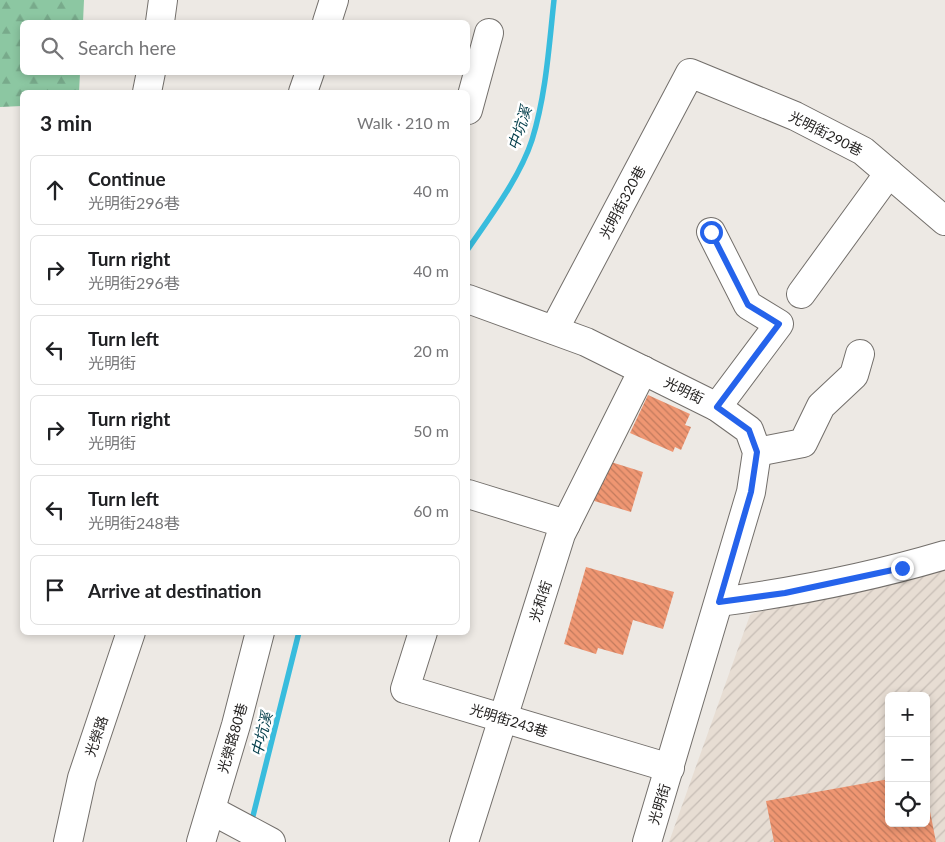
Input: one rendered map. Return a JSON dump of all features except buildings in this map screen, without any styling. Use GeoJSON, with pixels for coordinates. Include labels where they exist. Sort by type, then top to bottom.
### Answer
{"type":"FeatureCollection","features":[{"type":"Feature","properties":{"kind":"street"},"geometry":{"type":"LineString","coordinates":[[160,20],[163,0]]}},
{"type":"Feature","properties":{"kind":"street"},"geometry":{"type":"LineString","coordinates":[[328,20],[334,0]]}},
{"type":"Feature","properties":{"kind":"street"},"geometry":{"type":"LineString","coordinates":[[470,103],[489,33]]}},
{"type":"Feature","properties":{"kind":"street","name":"光明街290巷"},"geometry":{"type":"LineString","coordinates":[[690,74],[795,116],[863,151],[945,221]]}},
{"type":"Feature","properties":{"kind":"street","name":"光明街320巷"},"geometry":{"type":"LineString","coordinates":[[554,330],[690,74]]}},
{"type":"Feature","properties":{"kind":"street"},"geometry":{"type":"LineString","coordinates":[[147,90],[150,75]]}},
{"type":"Feature","properties":{"kind":"street"},"geometry":{"type":"LineString","coordinates":[[304,90],[309,75]]}},
{"type":"Feature","properties":{"kind":"street"},"geometry":{"type":"LineString","coordinates":[[801,294],[889,173]]}},
{"type":"Feature","properties":{"kind":"street"},"geometry":{"type":"LineString","coordinates":[[711,232],[748,305],[779,324],[717,407]]}},
{"type":"Feature","properties":{"kind":"street","name":"光明街"},"geometry":{"type":"LineString","coordinates":[[470,300],[586,342],[717,407],[749,430],[757,452],[751,492],[648,842]]}},
{"type":"Feature","properties":{"kind":"street"},"geometry":{"type":"LineString","coordinates":[[757,452],[803,443],[821,406],[854,375],[860,354]]}},
{"type":"Feature","properties":{"kind":"street","name":"光和街"},"geometry":{"type":"LineString","coordinates":[[464,842],[566,524],[642,370]]}},
{"type":"Feature","properties":{"kind":"street"},"geometry":{"type":"LineString","coordinates":[[470,495],[566,524]]}},
{"type":"Feature","properties":{"kind":"street"},"geometry":{"type":"LineString","coordinates":[[719,602],[785,593],[902,568],[945,555]]}},
{"type":"Feature","properties":{"kind":"street","name":"光榮路"},"geometry":{"type":"LineString","coordinates":[[68,842],[82,778],[130,635]]}},
{"type":"Feature","properties":{"kind":"street","name":"光榮路80巷"},"geometry":{"type":"LineString","coordinates":[[201,842],[236,726],[259,635]]}},
{"type":"Feature","properties":{"kind":"street","name":"光明街243巷"},"geometry":{"type":"LineString","coordinates":[[422,635],[405,688],[670,768]]}},
{"type":"Feature","properties":{"kind":"street"},"geometry":{"type":"LineString","coordinates":[[210,810],[266,840]]}},
{"type":"Feature","properties":{"kind":"shaded area"},"geometry":{"type":"Polygon","coordinates":[[[945,562],[945,842],[669,842],[750,615],[761,610],[945,562]]]}},
{"type":"Feature","properties":{"kind":"green space"},"geometry":{"type":"Polygon","coordinates":[[[0,0],[84,0],[83,20],[20,20],[20,75],[80,75],[79,90],[20,90],[20,106],[0,107],[0,0]]]}},
{"type":"Feature","properties":{"kind":"waterway","name":"中坑溪"},"geometry":{"type":"LineString","coordinates":[[470,246],[512,182],[527,154],[532,140],[544,88],[554,0]]}},
{"type":"Feature","properties":{"kind":"waterway","name":"中坑溪"},"geometry":{"type":"LineString","coordinates":[[251,824],[298,635]]}},
{"type":"Feature","properties":{"kind":"route"},"geometry":{"type":"LineString","coordinates":[[711,232],[748,305],[779,324],[717,407],[749,430],[757,452],[751,492],[719,602],[785,593],[902,568]]}}]}
